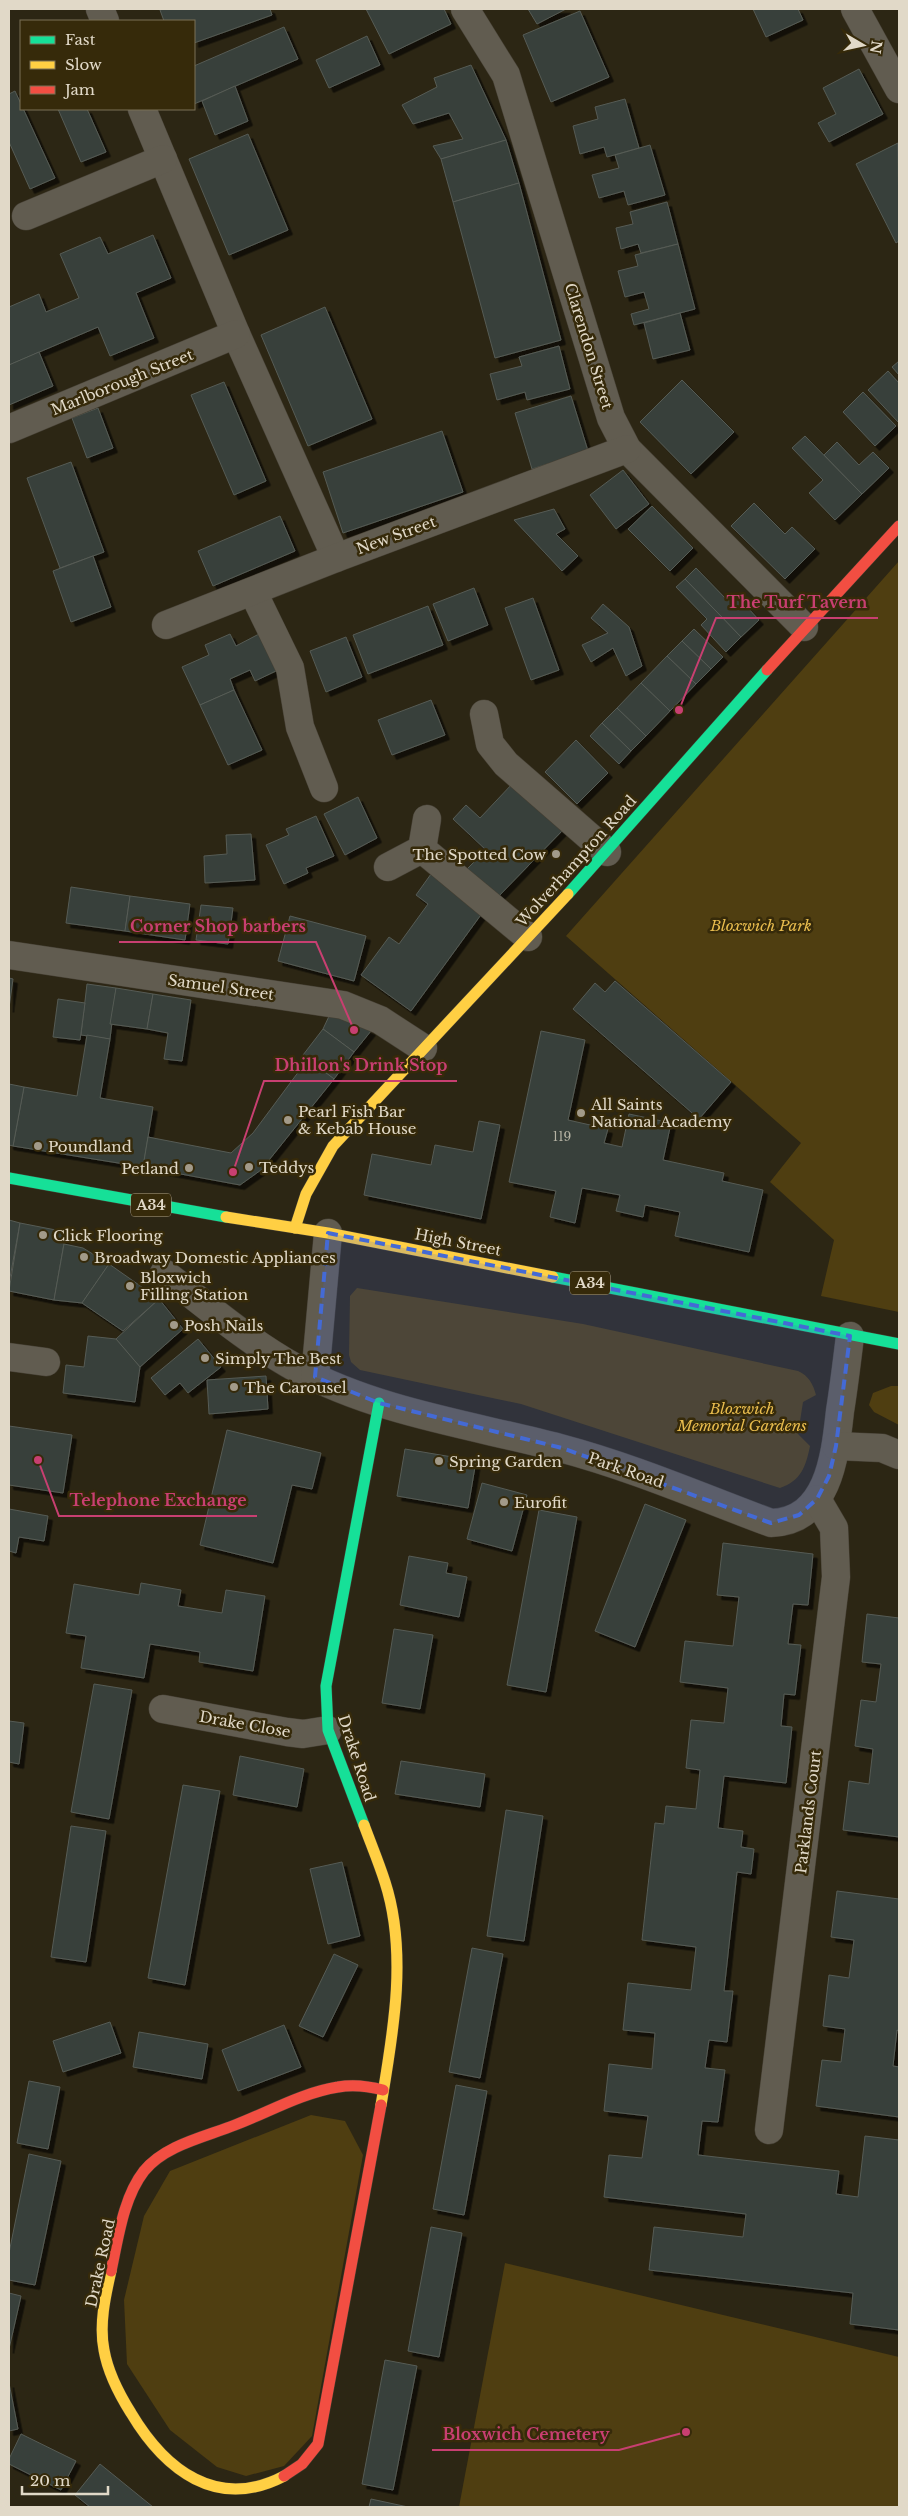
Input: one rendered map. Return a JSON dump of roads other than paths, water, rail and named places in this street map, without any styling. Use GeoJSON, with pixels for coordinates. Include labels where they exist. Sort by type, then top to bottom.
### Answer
{"type":"FeatureCollection","features":[{"type":"Feature","properties":{"kind":"main road","name":"Wolverhampton Road"},"geometry":{"type":"LineString","coordinates":[[295,1228],[306,1194],[333,1146],[607,852],[804,627],[899,526]]}},
{"type":"Feature","properties":{"kind":"main road","name":"High Street"},"geometry":{"type":"LineString","coordinates":[[9,1178],[176,1209],[328,1233],[899,1344]]}},
{"type":"Feature","properties":{"kind":"main road","name":"Drake Road"},"geometry":{"type":"LineString","coordinates":[[379,1403],[326,1686],[328,1730],[386,1884],[396,1942],[396,2009],[372,2162],[318,2444],[310,2457],[299,2468],[256,2488],[228,2490],[199,2482],[186,2475],[165,2457],[134,2420],[111,2376],[104,2350],[104,2310],[112,2262],[129,2201],[139,2178],[153,2162],[177,2149],[307,2096],[337,2087],[355,2085],[383,2090]]}},
{"type":"Feature","properties":{"kind":"street","name":"Clarendon Street"},"geometry":{"type":"LineString","coordinates":[[465,9],[506,75],[612,418],[627,449],[804,627]]}},
{"type":"Feature","properties":{"kind":"street"},"geometry":{"type":"LineString","coordinates":[[855,9],[899,89]]}},
{"type":"Feature","properties":{"kind":"street"},"geometry":{"type":"LineString","coordinates":[[142,110],[236,334],[336,558]]}},
{"type":"Feature","properties":{"kind":"street"},"geometry":{"type":"LineString","coordinates":[[26,216],[163,159]]}},
{"type":"Feature","properties":{"kind":"street","name":"Marlborough Street"},"geometry":{"type":"LineString","coordinates":[[9,429],[236,334]]}},
{"type":"Feature","properties":{"kind":"street","name":"New Street"},"geometry":{"type":"LineString","coordinates":[[166,625],[336,558],[627,449]]}},
{"type":"Feature","properties":{"kind":"street"},"geometry":{"type":"LineString","coordinates":[[253,592],[290,668],[300,727],[324,788]]}},
{"type":"Feature","properties":{"kind":"street"},"geometry":{"type":"LineString","coordinates":[[484,714],[490,744],[506,764],[607,852]]}},
{"type":"Feature","properties":{"kind":"street"},"geometry":{"type":"LineString","coordinates":[[422,849],[427,820]]}},
{"type":"Feature","properties":{"kind":"street"},"geometry":{"type":"LineString","coordinates":[[388,867],[422,849]]}},
{"type":"Feature","properties":{"kind":"street"},"geometry":{"type":"LineString","coordinates":[[422,849],[528,937]]}},
{"type":"Feature","properties":{"kind":"street","name":"Samuel Street"},"geometry":{"type":"LineString","coordinates":[[9,956],[343,1005],[380,1020],[423,1048]]}},
{"type":"Feature","properties":{"kind":"street"},"geometry":{"type":"LineString","coordinates":[[315,1376],[328,1233]]}},
{"type":"Feature","properties":{"kind":"street","name":"Park Road"},"geometry":{"type":"LineString","coordinates":[[164,1273],[208,1292],[273,1354],[315,1376],[379,1403],[562,1448],[771,1523],[780,1522],[799,1515],[817,1499],[829,1476],[836,1446],[850,1336]]}},
{"type":"Feature","properties":{"kind":"street"},"geometry":{"type":"LineString","coordinates":[[9,1356],[46,1362]]}},
{"type":"Feature","properties":{"kind":"street"},"geometry":{"type":"LineString","coordinates":[[836,1446],[882,1448],[899,1455]]}},
{"type":"Feature","properties":{"kind":"street","name":"Parklands Court"},"geometry":{"type":"LineString","coordinates":[[769,2130],[836,1577],[834,1528],[817,1499]]}},
{"type":"Feature","properties":{"kind":"street","name":"Drake Close"},"geometry":{"type":"LineString","coordinates":[[163,1709],[287,1732],[303,1734],[328,1730]]}},
{"type":"Feature","properties":{"kind":"place","name":"The Turf Tavern"},"geometry":{"type":"Point","coordinates":[679,710]}},
{"type":"Feature","properties":{"kind":"place","name":"The Spotted Cow"},"geometry":{"type":"Point","coordinates":[556,854]}},
{"type":"Feature","properties":{"kind":"place","name":"Corner Shop barbers"},"geometry":{"type":"Point","coordinates":[354,1030]}},
{"type":"Feature","properties":{"kind":"place","name":"All Saints National Academy"},"geometry":{"type":"Point","coordinates":[581,1113]}},
{"type":"Feature","properties":{"kind":"place","name":"Pearl Fish Bar & Kebab House"},"geometry":{"type":"Point","coordinates":[288,1120]}},
{"type":"Feature","properties":{"kind":"place","name":"Poundland"},"geometry":{"type":"Point","coordinates":[38,1146]}},
{"type":"Feature","properties":{"kind":"place","name":"Teddys"},"geometry":{"type":"Point","coordinates":[249,1167]}},
{"type":"Feature","properties":{"kind":"place","name":"Petland"},"geometry":{"type":"Point","coordinates":[189,1168]}},
{"type":"Feature","properties":{"kind":"place","name":"Dhillon's Drink Stop"},"geometry":{"type":"Point","coordinates":[233,1172]}},
{"type":"Feature","properties":{"kind":"place","name":"Click Flooring"},"geometry":{"type":"Point","coordinates":[43,1235]}},
{"type":"Feature","properties":{"kind":"place","name":"Broadway Domestic Appliances"},"geometry":{"type":"Point","coordinates":[84,1257]}},
{"type":"Feature","properties":{"kind":"place","name":"Bloxwich Filling Station"},"geometry":{"type":"Point","coordinates":[130,1286]}},
{"type":"Feature","properties":{"kind":"place","name":"Posh Nails"},"geometry":{"type":"Point","coordinates":[174,1325]}},
{"type":"Feature","properties":{"kind":"place","name":"Simply The Best"},"geometry":{"type":"Point","coordinates":[205,1358]}},
{"type":"Feature","properties":{"kind":"place","name":"The Carousel"},"geometry":{"type":"Point","coordinates":[234,1387]}},
{"type":"Feature","properties":{"kind":"place","name":"Telephone Exchange"},"geometry":{"type":"Point","coordinates":[38,1460]}},
{"type":"Feature","properties":{"kind":"place","name":"Spring Garden"},"geometry":{"type":"Point","coordinates":[439,1461]}},
{"type":"Feature","properties":{"kind":"place","name":"Eurofit"},"geometry":{"type":"Point","coordinates":[504,1502]}},
{"type":"Feature","properties":{"kind":"place","name":"Bloxwich Cemetery"},"geometry":{"type":"Point","coordinates":[686,2432]}},
{"type":"Feature","properties":{"kind":"park label","name":"Bloxwich Park"},"geometry":{"type":"Point","coordinates":[761,925]}},
{"type":"Feature","properties":{"kind":"park label","name":"Bloxwich Memorial Gardens"},"geometry":{"type":"Point","coordinates":[742,1416]}}]}
